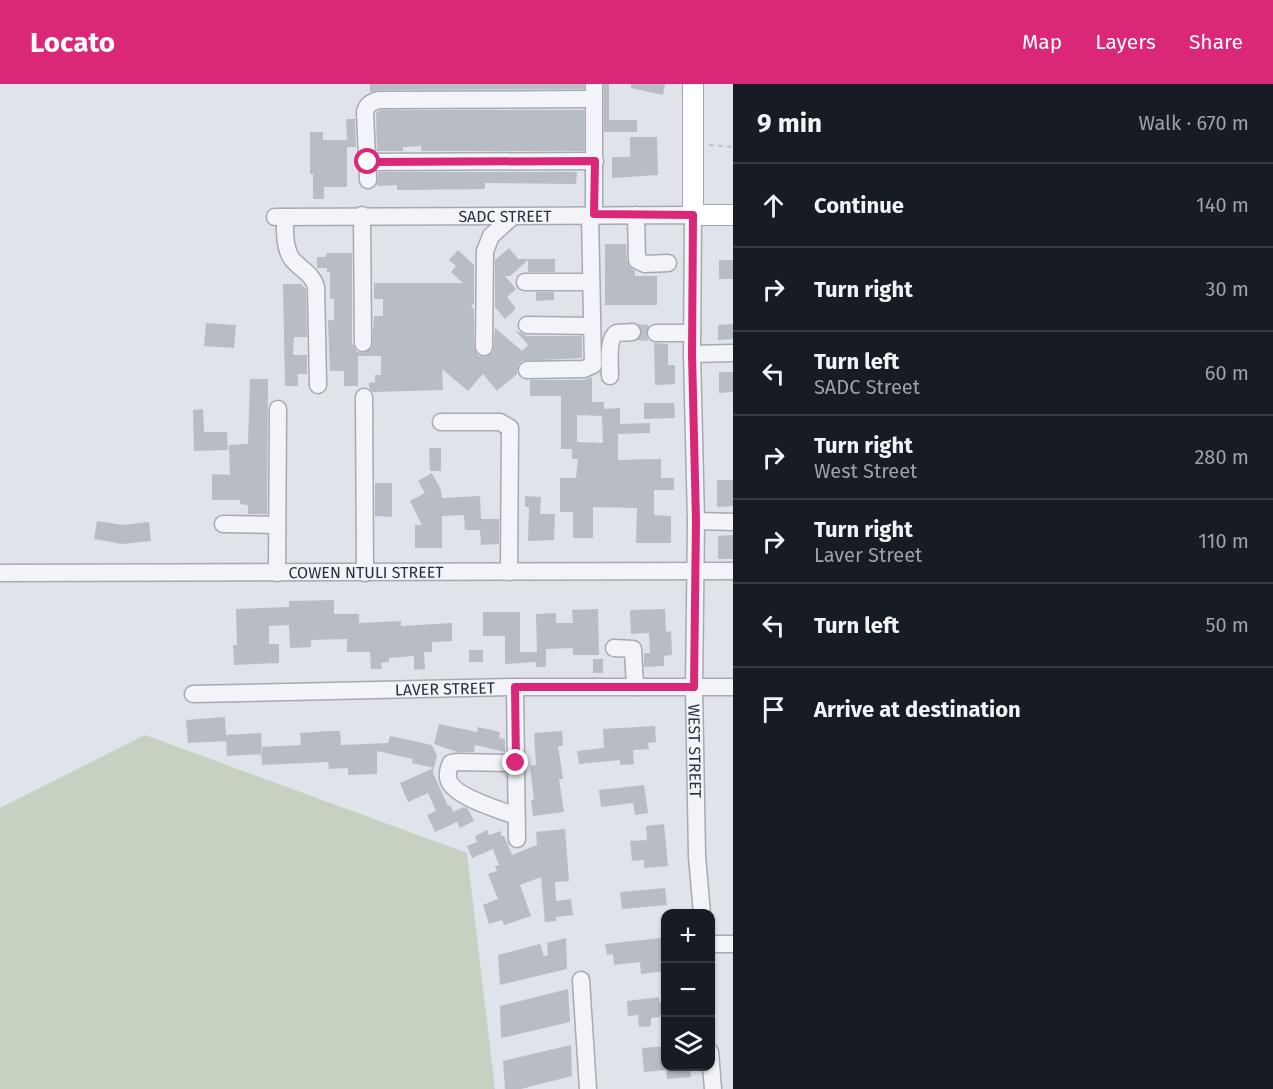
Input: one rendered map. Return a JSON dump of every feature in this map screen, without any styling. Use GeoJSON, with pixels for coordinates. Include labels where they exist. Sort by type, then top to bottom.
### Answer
{"type":"FeatureCollection","features":[{"type":"Feature","properties":{"kind":"main road","name":"WEST STREET"},"geometry":{"type":"LineString","coordinates":[[693,84],[693,215]]}},
{"type":"Feature","properties":{"kind":"main road","name":"SADC STREET"},"geometry":{"type":"LineString","coordinates":[[693,215],[733,215]]}},
{"type":"Feature","properties":{"kind":"street"},"geometry":{"type":"LineString","coordinates":[[368,180],[365,112],[367,107],[379,100],[594,91],[595,161],[591,282],[593,365],[584,369],[527,370]]}},
{"type":"Feature","properties":{"kind":"street"},"geometry":{"type":"LineString","coordinates":[[368,162],[595,161]]}},
{"type":"Feature","properties":{"kind":"street"},"geometry":{"type":"LineString","coordinates":[[362,215],[363,344]]}},
{"type":"Feature","properties":{"kind":"street"},"geometry":{"type":"LineString","coordinates":[[636,215],[637,260],[645,264],[668,263]]}},
{"type":"Feature","properties":{"kind":"street","name":"SADC STREET"},"geometry":{"type":"LineString","coordinates":[[318,385],[316,287],[309,273],[292,259],[280,217],[693,215]]}},
{"type":"Feature","properties":{"kind":"street","name":"WEST STREET"},"geometry":{"type":"LineString","coordinates":[[693,215],[692,354],[696,521],[694,687],[697,856],[702,909]]}},
{"type":"Feature","properties":{"kind":"street"},"geometry":{"type":"LineString","coordinates":[[484,346],[485,251],[491,236],[513,216]]}},
{"type":"Feature","properties":{"kind":"street"},"geometry":{"type":"LineString","coordinates":[[525,282],[591,282]]}},
{"type":"Feature","properties":{"kind":"street"},"geometry":{"type":"LineString","coordinates":[[527,325],[592,326]]}},
{"type":"Feature","properties":{"kind":"street"},"geometry":{"type":"LineString","coordinates":[[610,376],[610,344],[618,333],[632,333]]}},
{"type":"Feature","properties":{"kind":"street"},"geometry":{"type":"LineString","coordinates":[[656,333],[692,333]]}},
{"type":"Feature","properties":{"kind":"street"},"geometry":{"type":"LineString","coordinates":[[692,354],[733,353]]}},
{"type":"Feature","properties":{"kind":"street"},"geometry":{"type":"LineString","coordinates":[[364,397],[365,573]]}},
{"type":"Feature","properties":{"kind":"street"},"geometry":{"type":"LineString","coordinates":[[277,573],[278,409]]}},
{"type":"Feature","properties":{"kind":"street"},"geometry":{"type":"LineString","coordinates":[[441,422],[500,422],[510,428],[509,572]]}},
{"type":"Feature","properties":{"kind":"street"},"geometry":{"type":"LineString","coordinates":[[696,521],[733,522]]}},
{"type":"Feature","properties":{"kind":"street"},"geometry":{"type":"LineString","coordinates":[[223,524],[277,525]]}},
{"type":"Feature","properties":{"kind":"street","name":"COWEN NTULI STREET"},"geometry":{"type":"LineString","coordinates":[[0,573],[733,571]]}},
{"type":"Feature","properties":{"kind":"street"},"geometry":{"type":"LineString","coordinates":[[614,648],[633,649],[635,687]]}},
{"type":"Feature","properties":{"kind":"street"},"geometry":{"type":"LineString","coordinates":[[515,687],[516,839]]}},
{"type":"Feature","properties":{"kind":"street","name":"LAVER STREET"},"geometry":{"type":"LineString","coordinates":[[193,694],[515,687],[733,687]]}},
{"type":"Feature","properties":{"kind":"street"},"geometry":{"type":"LineString","coordinates":[[516,763],[451,763],[447,778],[450,784],[472,800],[516,816]]}},
{"type":"Feature","properties":{"kind":"street"},"geometry":{"type":"LineString","coordinates":[[715,944],[733,944]]}},
{"type":"Feature","properties":{"kind":"street"},"geometry":{"type":"LineString","coordinates":[[581,980],[588,1089]]}},
{"type":"Feature","properties":{"kind":"street"},"geometry":{"type":"LineString","coordinates":[[712,1071],[712,1089]]}},
{"type":"Feature","properties":{"kind":"path"},"geometry":{"type":"LineString","coordinates":[[693,143],[733,147]]}},
{"type":"Feature","properties":{"kind":"green space"},"geometry":{"type":"Polygon","coordinates":[[[145,735],[467,853],[495,1089],[0,1089],[0,808],[145,735]]]}},
{"type":"Feature","properties":{"kind":"building"},"geometry":{"type":"Polygon","coordinates":[[[370,84],[584,84],[584,89],[379,90],[370,92],[370,84]]]}},
{"type":"Feature","properties":{"kind":"building"},"geometry":{"type":"Polygon","coordinates":[[[604,84],[609,84],[609,120],[637,120],[637,132],[604,132],[604,84]]]}},
{"type":"Feature","properties":{"kind":"building"},"geometry":{"type":"Polygon","coordinates":[[[631,84],[665,84],[663,95],[631,88],[631,84]]]}},
{"type":"Feature","properties":{"kind":"building"},"geometry":{"type":"Polygon","coordinates":[[[381,110],[584,110],[584,151],[421,151],[421,146],[403,147],[403,151],[377,151],[376,113],[381,110]]]}},
{"type":"Feature","properties":{"kind":"building"},"geometry":{"type":"Polygon","coordinates":[[[346,119],[355,119],[356,147],[347,147],[347,187],[324,187],[324,199],[313,199],[313,174],[310,174],[310,132],[323,132],[323,140],[347,140],[346,119]]]}},
{"type":"Feature","properties":{"kind":"building"},"geometry":{"type":"Polygon","coordinates":[[[630,137],[657,137],[658,175],[612,178],[612,157],[630,157],[630,137]]]}},
{"type":"Feature","properties":{"kind":"building"},"geometry":{"type":"Polygon","coordinates":[[[378,172],[577,172],[576,184],[485,183],[485,189],[397,190],[397,185],[377,186],[378,172]]]}},
{"type":"Feature","properties":{"kind":"building"},"geometry":{"type":"Polygon","coordinates":[[[605,244],[626,244],[627,261],[635,271],[635,276],[657,276],[657,305],[605,305],[605,244]]]}},
{"type":"Feature","properties":{"kind":"building"},"geometry":{"type":"Polygon","coordinates":[[[509,248],[518,259],[555,259],[555,272],[528,272],[528,260],[510,276],[505,276],[516,289],[507,297],[515,310],[505,319],[495,307],[495,260],[509,248]]]}},
{"type":"Feature","properties":{"kind":"building"},"geometry":{"type":"Polygon","coordinates":[[[458,250],[474,265],[474,303],[471,307],[474,309],[474,347],[478,356],[484,357],[493,352],[495,328],[522,351],[528,345],[515,330],[527,336],[582,336],[582,358],[522,361],[518,365],[517,374],[497,391],[483,374],[468,391],[442,369],[443,390],[373,392],[369,388],[369,383],[375,382],[375,375],[381,375],[381,356],[358,356],[358,386],[344,386],[344,371],[330,371],[328,320],[334,320],[334,299],[330,299],[330,272],[327,272],[327,268],[317,268],[317,257],[326,257],[326,253],[352,253],[352,343],[357,352],[364,353],[372,348],[374,316],[383,316],[383,299],[374,299],[374,283],[463,283],[451,272],[456,266],[449,260],[458,250]]]}},
{"type":"Feature","properties":{"kind":"building"},"geometry":{"type":"Polygon","coordinates":[[[719,260],[733,260],[733,279],[719,279],[719,260]]]}},
{"type":"Feature","properties":{"kind":"building"},"geometry":{"type":"Polygon","coordinates":[[[283,284],[301,284],[306,289],[307,337],[294,337],[293,355],[307,355],[307,374],[298,374],[298,386],[285,386],[283,284]]]}},
{"type":"Feature","properties":{"kind":"building"},"geometry":{"type":"Polygon","coordinates":[[[536,292],[554,292],[554,300],[536,301],[536,292]]]}},
{"type":"Feature","properties":{"kind":"building"},"geometry":{"type":"Polygon","coordinates":[[[206,323],[236,325],[234,348],[204,346],[206,323]]]}},
{"type":"Feature","properties":{"kind":"building"},"geometry":{"type":"Polygon","coordinates":[[[733,324],[733,339],[718,340],[718,325],[733,324]]]}},
{"type":"Feature","properties":{"kind":"building"},"geometry":{"type":"Polygon","coordinates":[[[654,343],[668,344],[668,365],[675,365],[675,384],[655,385],[654,343]]]}},
{"type":"Feature","properties":{"kind":"building"},"geometry":{"type":"Polygon","coordinates":[[[719,372],[733,372],[733,392],[719,393],[719,372]]]}},
{"type":"Feature","properties":{"kind":"building"},"geometry":{"type":"Polygon","coordinates":[[[592,377],[592,402],[604,402],[604,409],[620,408],[620,424],[650,423],[650,433],[618,434],[618,460],[661,459],[661,478],[674,478],[674,490],[654,490],[654,515],[671,516],[671,543],[636,543],[637,508],[593,507],[593,538],[573,538],[573,512],[560,512],[560,478],[576,478],[578,459],[572,459],[572,449],[561,449],[561,396],[530,396],[530,380],[584,380],[592,377]],[[577,415],[577,442],[603,443],[602,416],[577,415]]]}},
{"type":"Feature","properties":{"kind":"building"},"geometry":{"type":"Polygon","coordinates":[[[250,379],[268,379],[267,514],[248,514],[248,505],[240,504],[240,500],[212,500],[212,474],[230,475],[229,445],[248,444],[250,379]]]}},
{"type":"Feature","properties":{"kind":"building"},"geometry":{"type":"Polygon","coordinates":[[[644,403],[674,403],[675,418],[644,419],[644,403]]]}},
{"type":"Feature","properties":{"kind":"building"},"geometry":{"type":"Polygon","coordinates":[[[203,409],[204,432],[227,432],[228,450],[194,451],[193,410],[203,409]]]}},
{"type":"Feature","properties":{"kind":"building"},"geometry":{"type":"Polygon","coordinates":[[[429,448],[441,448],[441,471],[430,471],[429,448]]]}},
{"type":"Feature","properties":{"kind":"building"},"geometry":{"type":"Polygon","coordinates":[[[432,473],[441,490],[442,498],[480,496],[481,519],[499,519],[499,544],[481,545],[480,530],[465,530],[464,515],[442,516],[442,548],[415,548],[415,525],[422,525],[410,501],[425,493],[418,481],[432,473]]]}},
{"type":"Feature","properties":{"kind":"building"},"geometry":{"type":"Polygon","coordinates":[[[717,480],[733,480],[733,506],[717,507],[717,480]]]}},
{"type":"Feature","properties":{"kind":"building"},"geometry":{"type":"Polygon","coordinates":[[[375,483],[392,483],[392,517],[375,516],[375,483]]]}},
{"type":"Feature","properties":{"kind":"building"},"geometry":{"type":"Polygon","coordinates":[[[525,496],[541,497],[540,514],[555,514],[554,540],[528,541],[529,507],[525,507],[525,496]]]}},
{"type":"Feature","properties":{"kind":"building"},"geometry":{"type":"Polygon","coordinates":[[[97,521],[122,525],[149,522],[151,541],[122,544],[94,539],[97,521]]]}},
{"type":"Feature","properties":{"kind":"building"},"geometry":{"type":"Polygon","coordinates":[[[733,535],[733,559],[718,559],[718,536],[733,535]]]}},
{"type":"Feature","properties":{"kind":"building"},"geometry":{"type":"Polygon","coordinates":[[[334,600],[334,614],[359,614],[359,623],[401,621],[401,626],[452,623],[452,641],[432,642],[432,652],[424,652],[425,669],[414,670],[414,656],[389,658],[389,662],[381,663],[382,669],[371,669],[370,652],[347,652],[347,639],[311,640],[311,647],[290,648],[289,625],[269,626],[269,644],[279,644],[279,663],[234,665],[233,645],[237,645],[236,609],[289,607],[289,601],[334,600]]]}},
{"type":"Feature","properties":{"kind":"building"},"geometry":{"type":"Polygon","coordinates":[[[598,609],[599,655],[573,655],[573,648],[546,649],[546,667],[536,667],[536,662],[505,664],[505,636],[483,636],[483,612],[520,612],[520,652],[537,652],[536,614],[556,613],[556,623],[573,623],[572,610],[598,609]]]}},
{"type":"Feature","properties":{"kind":"building"},"geometry":{"type":"Polygon","coordinates":[[[665,609],[666,632],[671,631],[672,655],[664,656],[664,666],[644,667],[644,653],[650,653],[649,633],[631,634],[630,610],[665,609]]]}},
{"type":"Feature","properties":{"kind":"building"},"geometry":{"type":"Polygon","coordinates":[[[469,650],[483,650],[483,662],[469,662],[469,650]]]}},
{"type":"Feature","properties":{"kind":"building"},"geometry":{"type":"Polygon","coordinates":[[[593,659],[603,659],[603,673],[593,673],[593,659]]]}},
{"type":"Feature","properties":{"kind":"building"},"geometry":{"type":"Polygon","coordinates":[[[225,717],[226,735],[261,733],[262,754],[227,756],[226,741],[188,743],[186,720],[225,717]]]}},
{"type":"Feature","properties":{"kind":"building"},"geometry":{"type":"Polygon","coordinates":[[[439,724],[477,732],[478,727],[500,732],[499,738],[505,739],[505,752],[475,745],[474,752],[457,752],[434,744],[439,724]]]}},
{"type":"Feature","properties":{"kind":"building"},"geometry":{"type":"Polygon","coordinates":[[[655,726],[656,742],[648,743],[649,749],[633,750],[634,764],[620,765],[620,760],[579,764],[577,751],[604,748],[603,729],[655,726]]]}},
{"type":"Feature","properties":{"kind":"building"},"geometry":{"type":"Polygon","coordinates":[[[340,731],[341,745],[388,743],[390,736],[432,745],[437,756],[434,768],[412,763],[413,759],[377,751],[377,774],[348,775],[348,768],[329,769],[328,762],[262,765],[261,747],[301,745],[300,733],[340,731]]]}},
{"type":"Feature","properties":{"kind":"building"},"geometry":{"type":"Polygon","coordinates":[[[562,731],[563,746],[558,746],[563,779],[559,779],[564,812],[533,816],[531,800],[534,800],[530,766],[536,765],[534,733],[562,731]]]}},
{"type":"Feature","properties":{"kind":"building"},"geometry":{"type":"Polygon","coordinates":[[[434,768],[433,773],[448,806],[450,805],[453,812],[464,807],[468,809],[474,821],[460,828],[457,822],[435,832],[427,815],[436,811],[428,793],[408,802],[400,783],[434,768]]]}},
{"type":"Feature","properties":{"kind":"building"},"geometry":{"type":"Polygon","coordinates":[[[644,785],[648,813],[635,815],[633,803],[601,807],[599,790],[644,785]]]}},
{"type":"Feature","properties":{"kind":"building"},"geometry":{"type":"Polygon","coordinates":[[[664,824],[668,866],[644,868],[644,860],[632,861],[630,841],[647,840],[646,826],[664,824]]]}},
{"type":"Feature","properties":{"kind":"building"},"geometry":{"type":"Polygon","coordinates":[[[565,829],[569,881],[555,882],[556,901],[571,899],[573,915],[556,917],[556,921],[545,922],[541,877],[520,885],[531,916],[504,925],[502,920],[489,924],[483,905],[498,899],[488,874],[497,871],[495,866],[499,865],[493,849],[472,858],[467,846],[477,842],[475,836],[487,830],[489,835],[501,831],[501,836],[504,836],[512,855],[537,845],[536,832],[565,829]]]}},
{"type":"Feature","properties":{"kind":"building"},"geometry":{"type":"Polygon","coordinates":[[[665,888],[667,905],[622,909],[620,892],[665,888]]]}},
{"type":"Feature","properties":{"kind":"building"},"geometry":{"type":"Polygon","coordinates":[[[566,938],[567,969],[500,985],[498,955],[540,944],[544,956],[548,955],[547,943],[566,938]]]}},
{"type":"Feature","properties":{"kind":"building"},"geometry":{"type":"Polygon","coordinates":[[[661,938],[661,972],[641,974],[640,962],[614,965],[613,954],[607,955],[605,944],[661,938]]]}},
{"type":"Feature","properties":{"kind":"building"},"geometry":{"type":"Polygon","coordinates":[[[568,989],[570,1022],[501,1038],[500,1006],[568,989]]]}},
{"type":"Feature","properties":{"kind":"building"},"geometry":{"type":"Polygon","coordinates":[[[659,997],[661,1017],[651,1018],[651,1026],[639,1027],[638,1015],[628,1016],[627,1001],[659,997]]]}},
{"type":"Feature","properties":{"kind":"building"},"geometry":{"type":"Polygon","coordinates":[[[571,1045],[572,1076],[521,1089],[505,1089],[503,1061],[571,1045]]]}},
{"type":"Feature","properties":{"kind":"building"},"geometry":{"type":"Polygon","coordinates":[[[661,1046],[661,1070],[644,1072],[642,1048],[661,1046]]]}},
{"type":"Feature","properties":{"kind":"building"},"geometry":{"type":"Polygon","coordinates":[[[666,1071],[690,1071],[691,1077],[667,1079],[666,1071]]]}},
{"type":"Feature","properties":{"kind":"tunnel"},"geometry":{"type":"LineString","coordinates":[[632,332],[656,333]]}},
{"type":"Feature","properties":{"kind":"route"},"geometry":{"type":"LineString","coordinates":[[368,162],[595,161],[594,214],[693,215],[692,354],[696,521],[694,687],[515,687],[516,763]]}}]}
